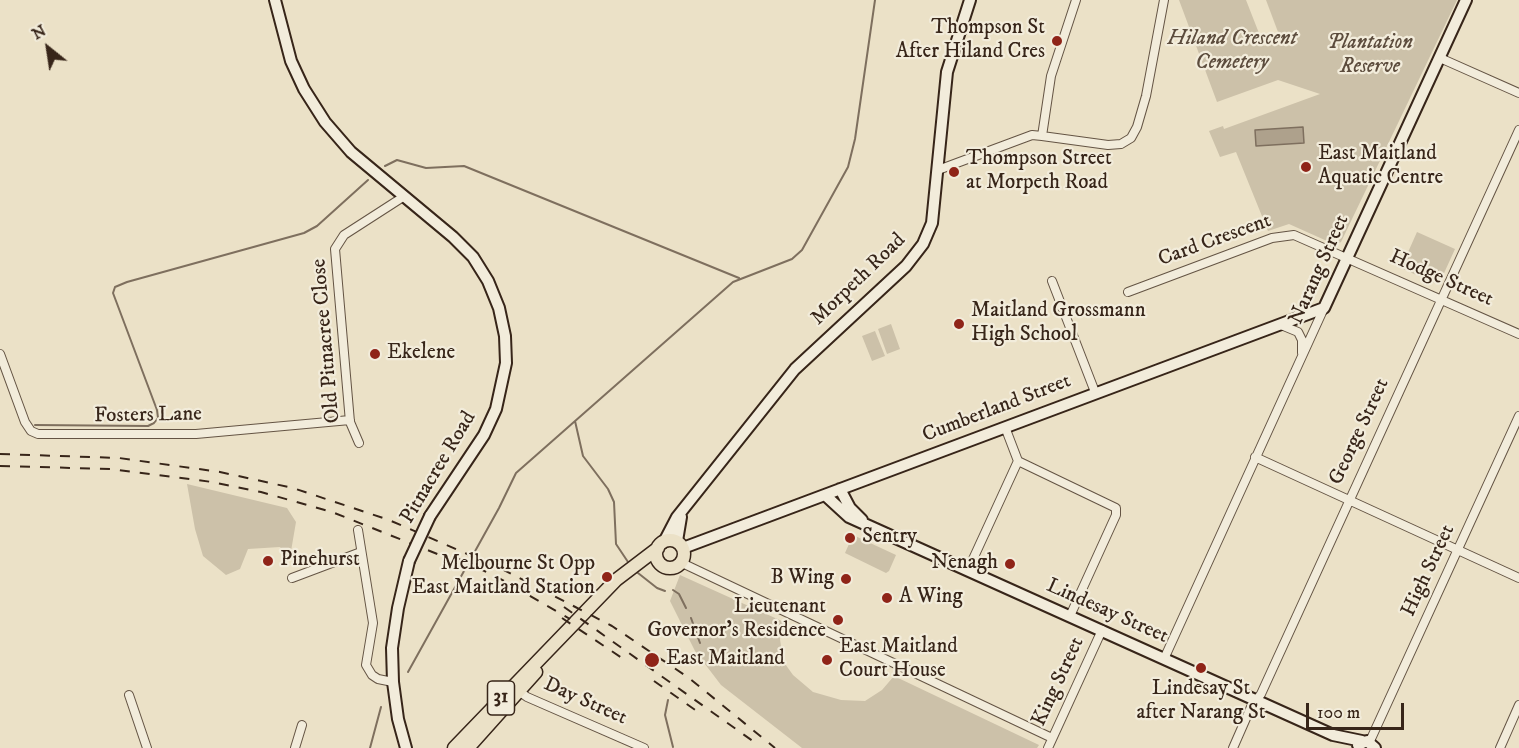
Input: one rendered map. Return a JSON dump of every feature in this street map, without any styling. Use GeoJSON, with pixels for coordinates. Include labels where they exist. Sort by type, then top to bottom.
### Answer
{"type":"FeatureCollection","features":[{"type":"Feature","properties":{"kind":"main road"},"geometry":{"type":"LineString","coordinates":[[664,567],[657,557],[661,545],[680,545]]}},
{"type":"Feature","properties":{"kind":"main road","name":"31"},"geometry":{"type":"LineString","coordinates":[[468,748],[549,651],[616,580],[661,545]]}},
{"type":"Feature","properties":{"kind":"main road","name":"31"},"geometry":{"type":"LineString","coordinates":[[680,545],[682,563]]}},
{"type":"Feature","properties":{"kind":"main road"},"geometry":{"type":"LineString","coordinates":[[639,564],[673,568],[682,563]]}},
{"type":"Feature","properties":{"kind":"main road","name":"31"},"geometry":{"type":"LineString","coordinates":[[454,748],[516,689]]}},
{"type":"Feature","properties":{"kind":"street","name":"Pitnacree Road"},"geometry":{"type":"LineString","coordinates":[[275,0],[291,61],[304,89],[325,122],[351,152],[453,237],[473,257],[488,281],[499,308],[505,336],[506,363],[496,409],[484,435],[430,516],[409,561],[394,638],[393,682],[398,719],[406,748]]}},
{"type":"Feature","properties":{"kind":"street","name":"Morpeth Road"},"geometry":{"type":"LineString","coordinates":[[661,545],[685,509],[795,369],[906,266],[923,244],[932,223],[947,72],[970,0]]}},
{"type":"Feature","properties":{"kind":"street"},"geometry":{"type":"LineString","coordinates":[[1042,135],[1050,76],[1077,0]]}},
{"type":"Feature","properties":{"kind":"street"},"geometry":{"type":"LineString","coordinates":[[938,170],[1032,135],[1108,145],[1121,144],[1131,138],[1137,127],[1146,96],[1164,0]]}},
{"type":"Feature","properties":{"kind":"street","name":"Narang Street"},"geometry":{"type":"LineString","coordinates":[[1164,659],[1466,0]]}},
{"type":"Feature","properties":{"kind":"street"},"geometry":{"type":"LineString","coordinates":[[1440,58],[1519,93]]}},
{"type":"Feature","properties":{"kind":"street","name":"George Street"},"geometry":{"type":"LineString","coordinates":[[1233,748],[1519,130]]}},
{"type":"Feature","properties":{"kind":"street","name":"Old Pitnacree Close"},"geometry":{"type":"LineString","coordinates":[[359,443],[350,420],[335,249],[344,235],[403,196]]}},
{"type":"Feature","properties":{"kind":"street","name":"Card Crescent"},"geometry":{"type":"LineString","coordinates":[[1128,292],[1279,235],[1300,237],[1348,258]]}},
{"type":"Feature","properties":{"kind":"street","name":"Hodge Street"},"geometry":{"type":"LineString","coordinates":[[1348,258],[1519,334]]}},
{"type":"Feature","properties":{"kind":"street"},"geometry":{"type":"LineString","coordinates":[[1052,280],[1095,392]]}},
{"type":"Feature","properties":{"kind":"street","name":"Cumberland Street"},"geometry":{"type":"LineString","coordinates":[[680,545],[825,495],[1324,308]]}},
{"type":"Feature","properties":{"kind":"street","name":"Narang Street"},"geometry":{"type":"LineString","coordinates":[[1281,325],[1293,328],[1300,336],[1301,360]]}},
{"type":"Feature","properties":{"kind":"street","name":"Fosters Lane"},"geometry":{"type":"LineString","coordinates":[[0,354],[25,422],[31,431],[38,434],[196,434],[350,420]]}},
{"type":"Feature","properties":{"kind":"street","name":"High Street"},"geometry":{"type":"LineString","coordinates":[[1366,745],[1519,416]]}},
{"type":"Feature","properties":{"kind":"street"},"geometry":{"type":"LineString","coordinates":[[1005,427],[1018,461],[1116,508],[1116,514],[1070,616]]}},
{"type":"Feature","properties":{"kind":"street"},"geometry":{"type":"LineString","coordinates":[[1256,457],[1519,578]]}},
{"type":"Feature","properties":{"kind":"street"},"geometry":{"type":"LineString","coordinates":[[968,570],[1018,461]]}},
{"type":"Feature","properties":{"kind":"street","name":"Lindesay Street"},"geometry":{"type":"LineString","coordinates":[[840,489],[850,508],[866,523]]}},
{"type":"Feature","properties":{"kind":"street","name":"Lindesay Street"},"geometry":{"type":"LineString","coordinates":[[825,495],[844,514],[1333,735],[1366,745]]}},
{"type":"Feature","properties":{"kind":"street","name":"Morpeth Road"},"geometry":{"type":"LineString","coordinates":[[680,545],[678,525],[685,509]]}},
{"type":"Feature","properties":{"kind":"street"},"geometry":{"type":"LineString","coordinates":[[358,530],[373,623],[366,665],[372,675],[378,679],[393,682]]}},
{"type":"Feature","properties":{"kind":"street"},"geometry":{"type":"LineString","coordinates":[[292,578],[361,552]]}},
{"type":"Feature","properties":{"kind":"street"},"geometry":{"type":"LineString","coordinates":[[682,563],[1052,738]]}},
{"type":"Feature","properties":{"kind":"street","name":"King Street"},"geometry":{"type":"LineString","coordinates":[[1048,748],[1102,630]]}},
{"type":"Feature","properties":{"kind":"street","name":"Day Street"},"geometry":{"type":"LineString","coordinates":[[516,689],[644,748]]}},
{"type":"Feature","properties":{"kind":"street"},"geometry":{"type":"LineString","coordinates":[[129,695],[147,748]]}},
{"type":"Feature","properties":{"kind":"street"},"geometry":{"type":"LineString","coordinates":[[1500,748],[1519,705]]}},
{"type":"Feature","properties":{"kind":"street"},"geometry":{"type":"LineString","coordinates":[[296,748],[302,725]]}},
{"type":"Feature","properties":{"kind":"street","name":"Lindesay Street"},"geometry":{"type":"LineString","coordinates":[[1333,735],[1351,748]]}},
{"type":"Feature","properties":{"kind":"green space"},"geometry":{"type":"Polygon","coordinates":[[[1179,0],[1246,0],[1264,46],[1281,40],[1266,0],[1457,0],[1341,242],[1336,245],[1289,224],[1268,231],[1236,152],[1220,157],[1209,131],[1223,126],[1224,129],[1320,94],[1278,80],[1217,102],[1179,0]]]}},
{"type":"Feature","properties":{"kind":"green space"},"geometry":{"type":"Polygon","coordinates":[[[1417,232],[1455,249],[1440,282],[1436,284],[1401,268],[1417,232]]]}},
{"type":"Feature","properties":{"kind":"green space"},"geometry":{"type":"Polygon","coordinates":[[[891,324],[900,349],[887,354],[878,329],[891,324]]]}},
{"type":"Feature","properties":{"kind":"green space"},"geometry":{"type":"Polygon","coordinates":[[[875,331],[885,356],[872,361],[862,336],[875,331]]]}},
{"type":"Feature","properties":{"kind":"green space"},"geometry":{"type":"Polygon","coordinates":[[[187,484],[287,508],[296,522],[290,557],[280,547],[248,549],[240,569],[226,575],[203,556],[195,529],[187,484]]]}},
{"type":"Feature","properties":{"kind":"green space"},"geometry":{"type":"Polygon","coordinates":[[[853,535],[896,555],[889,571],[886,573],[845,553],[853,535]]]}},
{"type":"Feature","properties":{"kind":"green space"},"geometry":{"type":"Polygon","coordinates":[[[680,575],[784,622],[780,639],[783,661],[793,675],[813,692],[841,700],[865,701],[882,690],[894,676],[1039,745],[1037,748],[802,748],[721,685],[695,651],[670,601],[680,575]]]}},
{"type":"Feature","properties":{"kind":"shaded area"},"geometry":{"type":"Polygon","coordinates":[[[1303,127],[1304,143],[1256,146],[1255,130],[1303,127]]]}},
{"type":"Feature","properties":{"kind":"waterway"},"geometry":{"type":"LineString","coordinates":[[408,672],[516,473],[733,282],[792,259],[802,250],[848,167],[855,139],[875,0]]}},
{"type":"Feature","properties":{"kind":"waterway"},"geometry":{"type":"LineString","coordinates":[[385,166],[397,160],[426,168],[464,166],[739,278]]}},
{"type":"Feature","properties":{"kind":"waterway"},"geometry":{"type":"LineString","coordinates":[[35,425],[148,426],[154,423],[158,418],[157,410],[113,293],[115,287],[304,233],[317,226],[368,180]]}},
{"type":"Feature","properties":{"kind":"waterway"},"geometry":{"type":"LineString","coordinates":[[575,421],[583,456],[608,489],[614,502],[616,544],[628,562]]}},
{"type":"Feature","properties":{"kind":"waterway"},"geometry":{"type":"LineString","coordinates":[[638,573],[657,588],[665,591]]}},
{"type":"Feature","properties":{"kind":"waterway"},"geometry":{"type":"LineString","coordinates":[[673,590],[679,594],[686,608]]}},
{"type":"Feature","properties":{"kind":"waterway"},"geometry":{"type":"LineString","coordinates":[[691,618],[700,643]]}},
{"type":"Feature","properties":{"kind":"waterway"},"geometry":{"type":"LineString","coordinates":[[668,700],[665,715],[673,747]]}},
{"type":"Feature","properties":{"kind":"waterway"},"geometry":{"type":"LineString","coordinates":[[370,748],[381,707]]}},
{"type":"Feature","properties":{"kind":"railway"},"geometry":{"type":"LineString","coordinates":[[0,454],[119,458],[220,472],[293,488],[389,520],[504,570],[612,626],[689,678],[775,748]]}},
{"type":"Feature","properties":{"kind":"railway"},"geometry":{"type":"LineString","coordinates":[[0,466],[111,469],[212,482],[261,492],[332,512],[465,565]]}},
{"type":"Feature","properties":{"kind":"railway"},"geometry":{"type":"LineString","coordinates":[[459,559],[497,577],[570,619]]}},
{"type":"Feature","properties":{"kind":"railway"},"geometry":{"type":"LineString","coordinates":[[564,607],[757,744]]}},
{"type":"Feature","properties":{"kind":"railway"},"geometry":{"type":"LineString","coordinates":[[562,618],[622,658]]}},
{"type":"Feature","properties":{"kind":"railway"},"geometry":{"type":"LineString","coordinates":[[654,681],[698,712]]}},
{"type":"Feature","properties":{"kind":"place","name":"Thompson St After Hiland Cres"},"geometry":{"type":"Point","coordinates":[1057,41]}},
{"type":"Feature","properties":{"kind":"place","name":"East Maitland Aquatic Centre"},"geometry":{"type":"Point","coordinates":[1306,167]}},
{"type":"Feature","properties":{"kind":"place","name":"Thompson Street at Morpeth Road"},"geometry":{"type":"Point","coordinates":[954,172]}},
{"type":"Feature","properties":{"kind":"place","name":"Maitland Grossmann High School"},"geometry":{"type":"Point","coordinates":[959,324]}},
{"type":"Feature","properties":{"kind":"place","name":"Ekelene"},"geometry":{"type":"Point","coordinates":[375,354]}},
{"type":"Feature","properties":{"kind":"place","name":"Sentry"},"geometry":{"type":"Point","coordinates":[850,538]}},
{"type":"Feature","properties":{"kind":"place","name":"Pinehurst"},"geometry":{"type":"Point","coordinates":[268,561]}},
{"type":"Feature","properties":{"kind":"place","name":"Nenagh"},"geometry":{"type":"Point","coordinates":[1010,564]}},
{"type":"Feature","properties":{"kind":"place","name":"Melbourne St Opp East Maitland Station"},"geometry":{"type":"Point","coordinates":[607,577]}},
{"type":"Feature","properties":{"kind":"place","name":"B Wing"},"geometry":{"type":"Point","coordinates":[846,579]}},
{"type":"Feature","properties":{"kind":"place","name":"A Wing"},"geometry":{"type":"Point","coordinates":[887,598]}},
{"type":"Feature","properties":{"kind":"place","name":"Lieutenant Governor's Residence"},"geometry":{"type":"Point","coordinates":[838,620]}},
{"type":"Feature","properties":{"kind":"place","name":"East Maitland"},"geometry":{"type":"Point","coordinates":[652,660]}},
{"type":"Feature","properties":{"kind":"place","name":"East Maitland Court House"},"geometry":{"type":"Point","coordinates":[827,660]}},
{"type":"Feature","properties":{"kind":"place","name":"Lindesay St after Narang St"},"geometry":{"type":"Point","coordinates":[1201,668]}},
{"type":"Feature","properties":{"kind":"park label","name":"Hiland Crescent Cemetery"},"geometry":{"type":"Point","coordinates":[1232,52]}},
{"type":"Feature","properties":{"kind":"park label","name":"Plantation Reserve"},"geometry":{"type":"Point","coordinates":[1370,56]}}]}
